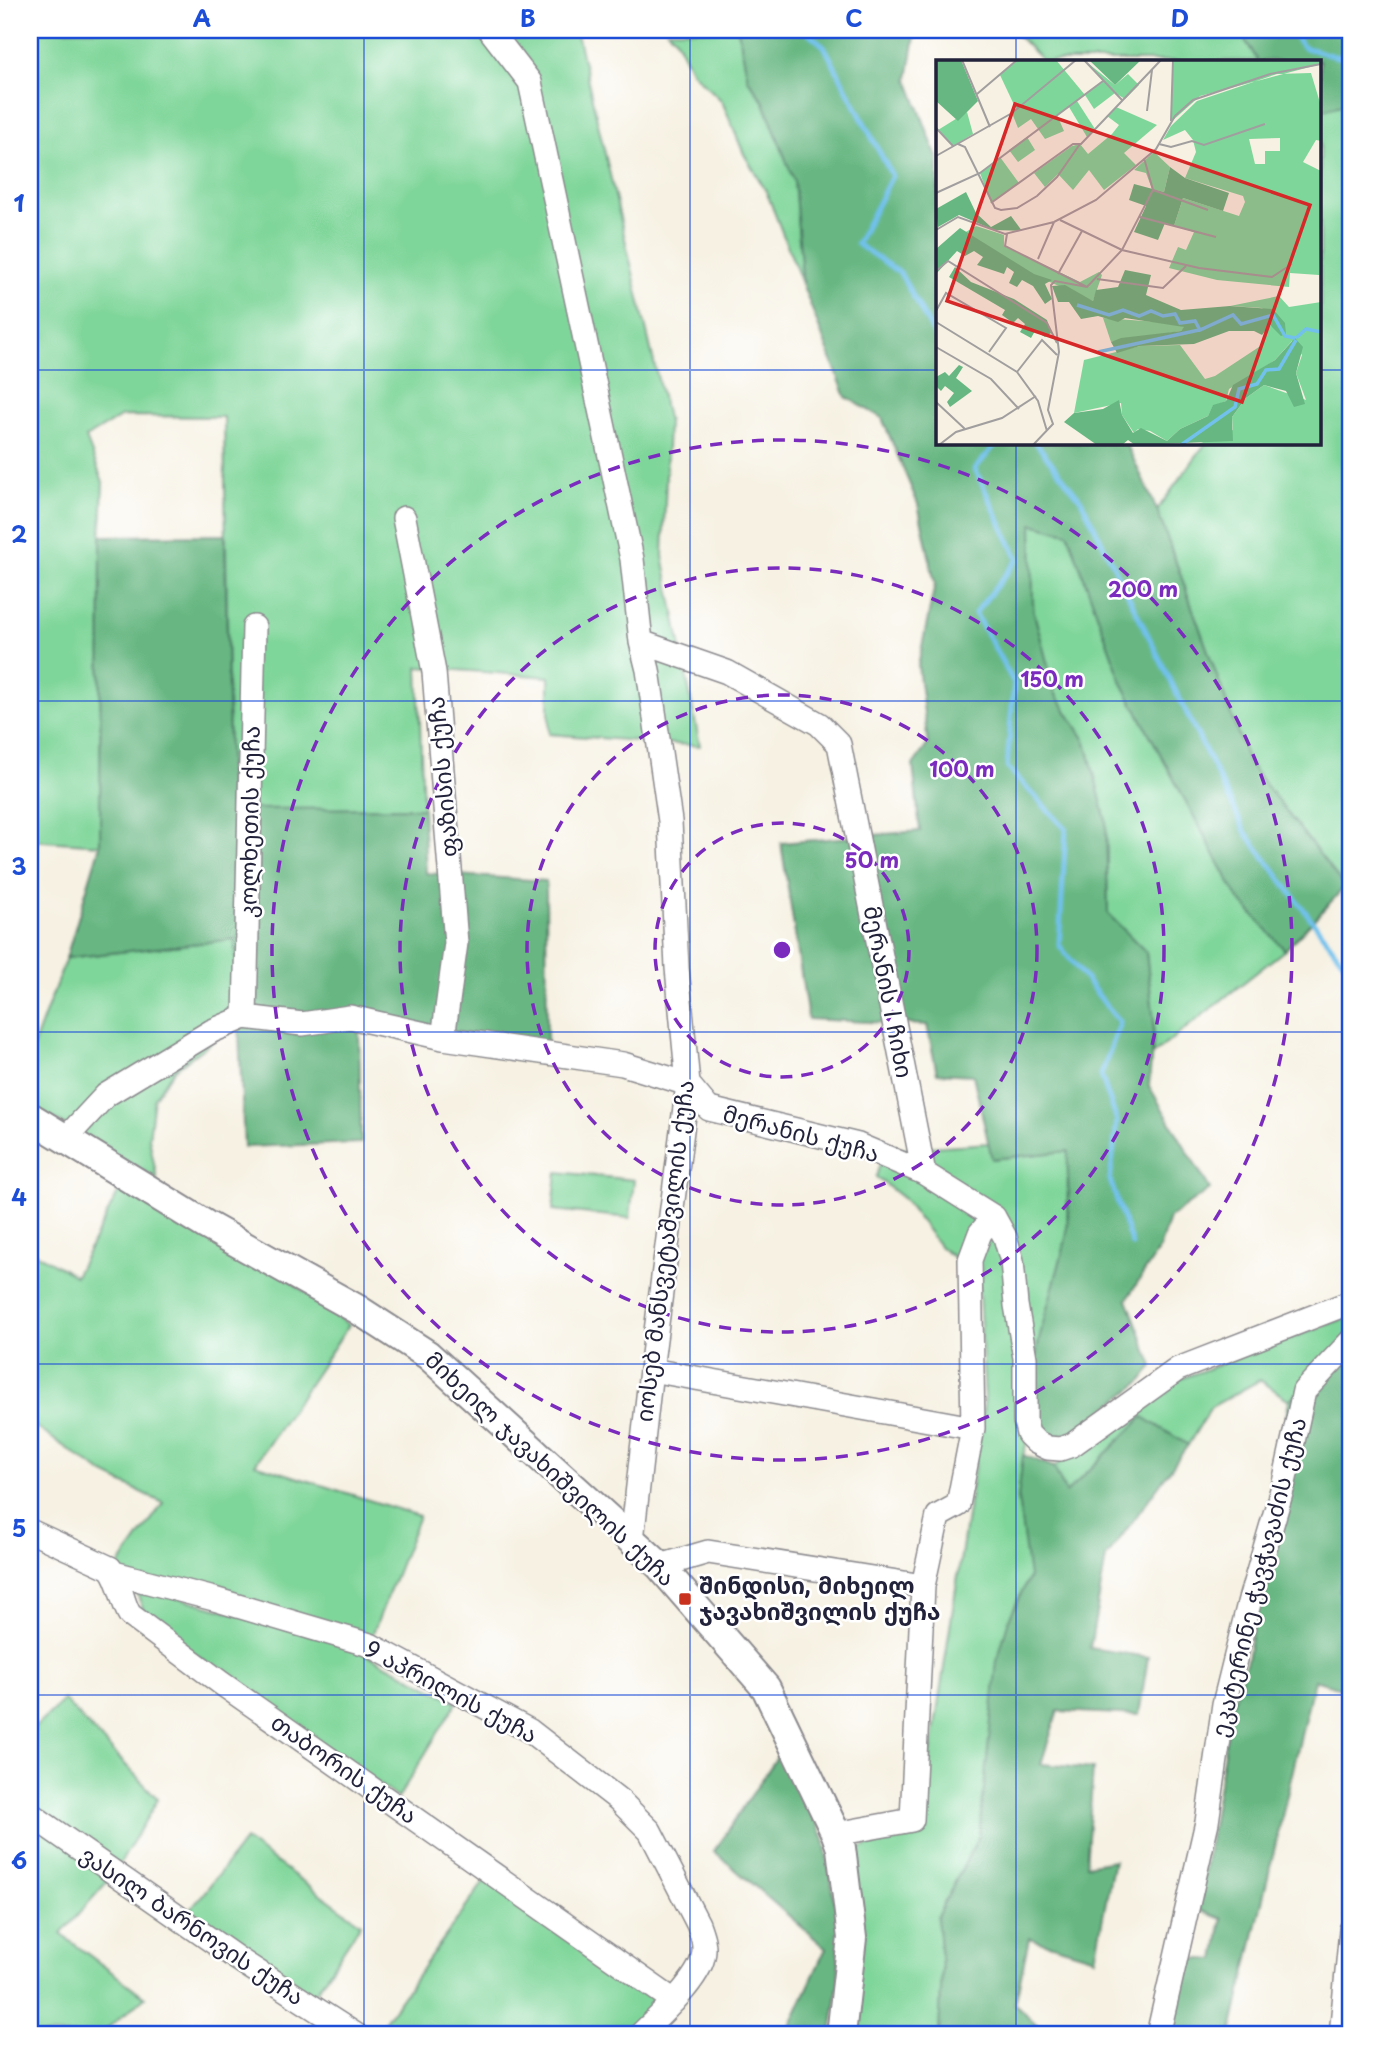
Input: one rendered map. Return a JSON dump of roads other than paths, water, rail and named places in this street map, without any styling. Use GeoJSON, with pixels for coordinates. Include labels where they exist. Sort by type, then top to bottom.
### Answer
{"type":"FeatureCollection","features":[{"type":"Feature","properties":{"kind":"main road","name":"მიხეილ ჯავახიშვილის ქუჩა"},"geometry":{"type":"LineString","coordinates":[[30,1117],[206,1225],[357,1309],[428,1355],[660,1566],[766,1688],[836,1834],[841,1848],[852,1938],[841,2035]]}},
{"type":"Feature","properties":{"kind":"street","name":"იოსებ მანსვეტაშვილის ქუჩა"},"geometry":{"type":"LineString","coordinates":[[490,30],[530,82],[632,559],[641,642],[648,670],[670,821],[677,968],[688,1084],[632,1540]]}},
{"type":"Feature","properties":{"kind":"street","name":"ფაზისის ქუჩა"},"geometry":{"type":"LineString","coordinates":[[404,518],[434,672],[456,943],[443,1038]]}},
{"type":"Feature","properties":{"kind":"street","name":"კოლხეთის ქუჩა"},"geometry":{"type":"LineString","coordinates":[[246,1017],[254,627]]}},
{"type":"Feature","properties":{"kind":"street","name":"მერანის I ჩიხი"},"geometry":{"type":"LineString","coordinates":[[641,642],[727,672],[820,724],[839,744],[924,1173]]}},
{"type":"Feature","properties":{"kind":"street"},"geometry":{"type":"LineString","coordinates":[[66,1138],[106,1095],[212,1031],[246,1017],[302,1024],[350,1017],[443,1038],[623,1064],[688,1084]]}},
{"type":"Feature","properties":{"kind":"street","name":"მერანის ქუჩა"},"geometry":{"type":"LineString","coordinates":[[688,1084],[709,1109],[858,1145],[924,1173],[993,1217]]}},
{"type":"Feature","properties":{"kind":"street"},"geometry":{"type":"LineString","coordinates":[[836,1834],[912,1820],[923,1586],[938,1516],[958,1505],[973,1428],[970,1260],[980,1233],[993,1217],[1005,1237],[1012,1261],[1025,1358],[1025,1421],[1028,1434],[1036,1443],[1048,1448],[1060,1449],[1072,1445],[1178,1369],[1351,1302]]}},
{"type":"Feature","properties":{"kind":"street","name":"ეკატერინე ჭავჭავაძის ქუჩა"},"geometry":{"type":"LineString","coordinates":[[1158,2035],[1207,1822],[1224,1704],[1249,1603],[1284,1483],[1304,1391],[1351,1342]]}},
{"type":"Feature","properties":{"kind":"street"},"geometry":{"type":"LineString","coordinates":[[651,1370],[973,1428]]}},
{"type":"Feature","properties":{"kind":"street"},"geometry":{"type":"LineString","coordinates":[[30,1531],[110,1568],[114,1573]]}},
{"type":"Feature","properties":{"kind":"street"},"geometry":{"type":"LineString","coordinates":[[660,1566],[708,1552],[923,1586]]}},
{"type":"Feature","properties":{"kind":"street","name":"9 აპრილის ქუჩა"},"geometry":{"type":"LineString","coordinates":[[114,1573],[370,1645],[530,1731],[619,1800],[649,1831],[698,1924],[704,1941],[704,1955],[700,1967],[674,2001],[640,2035]]}},
{"type":"Feature","properties":{"kind":"street","name":"თაბორის ქუჩა"},"geometry":{"type":"LineString","coordinates":[[114,1573],[130,1615],[221,1684],[674,2001]]}},
{"type":"Feature","properties":{"kind":"street","name":"ვასილ ბარნოვის ქუჩა"},"geometry":{"type":"LineString","coordinates":[[30,1814],[227,1952],[356,2035]]}},
{"type":"Feature","properties":{"kind":"street"},"geometry":{"type":"LineString","coordinates":[[1341,2035],[1351,1930]]}},
{"type":"Feature","properties":{"kind":"waterway"},"geometry":{"type":"LineString","coordinates":[[805,30],[824,46],[892,176],[857,244],[900,273],[936,337]]}},
{"type":"Feature","properties":{"kind":"waterway"},"geometry":{"type":"LineString","coordinates":[[1291,30],[1303,47],[1337,57],[1351,53]]}},
{"type":"Feature","properties":{"kind":"waterway"},"geometry":{"type":"LineString","coordinates":[[996,444],[975,469],[1018,559],[975,613],[1014,683],[1007,767],[1066,829],[1059,945],[1120,1023],[1101,1075],[1117,1121],[1110,1180],[1132,1245]]}},
{"type":"Feature","properties":{"kind":"waterway"},"geometry":{"type":"LineString","coordinates":[[1037,444],[1081,500],[1246,833],[1351,972]]}},
{"type":"Feature","properties":{"kind":"place","name":"შინდისი, მიხეილ ჯავახიშვილის ქუჩა"},"geometry":{"type":"Point","coordinates":[685,1599]}}]}
